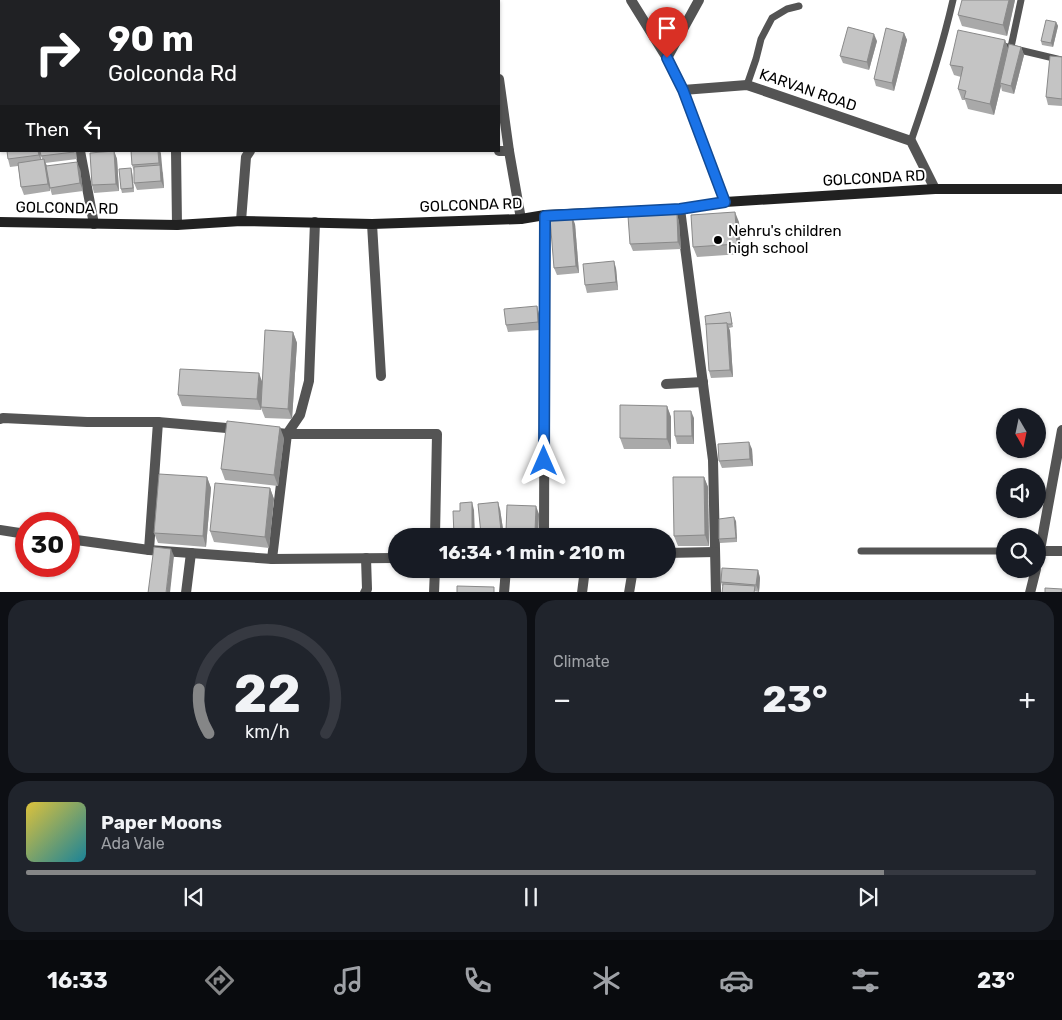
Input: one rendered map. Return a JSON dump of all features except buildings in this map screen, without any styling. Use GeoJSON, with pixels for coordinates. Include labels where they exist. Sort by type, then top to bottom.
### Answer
{"type":"FeatureCollection","features":[{"type":"Feature","properties":{"kind":"main road","name":"GOLCONDA RD"},"geometry":{"type":"LineString","coordinates":[[0,222],[177,225],[241,221],[372,224],[521,219],[680,209],[725,202],[934,189],[1062,188]]}},
{"type":"Feature","properties":{"kind":"street"},"geometry":{"type":"LineString","coordinates":[[631,0],[667,58],[683,90],[725,202]]}},
{"type":"Feature","properties":{"kind":"street"},"geometry":{"type":"LineString","coordinates":[[667,58],[699,0]]}},
{"type":"Feature","properties":{"kind":"street","name":"KARVAN ROAD"},"geometry":{"type":"LineString","coordinates":[[683,90],[747,85],[911,141]]}},
{"type":"Feature","properties":{"kind":"street"},"geometry":{"type":"LineString","coordinates":[[500,93],[504,151],[521,219]]}},
{"type":"Feature","properties":{"kind":"street"},"geometry":{"type":"LineString","coordinates":[[911,141],[934,189]]}},
{"type":"Feature","properties":{"kind":"street"},"geometry":{"type":"LineString","coordinates":[[80,152],[94,224]]}},
{"type":"Feature","properties":{"kind":"street"},"geometry":{"type":"LineString","coordinates":[[176,152],[177,225]]}},
{"type":"Feature","properties":{"kind":"street"},"geometry":{"type":"LineString","coordinates":[[241,221],[246,157],[249,152]]}},
{"type":"Feature","properties":{"kind":"street"},"geometry":{"type":"LineString","coordinates":[[680,209],[713,460],[716,592]]}},
{"type":"Feature","properties":{"kind":"street"},"geometry":{"type":"LineString","coordinates":[[544,528],[545,216]]}},
{"type":"Feature","properties":{"kind":"street"},"geometry":{"type":"LineString","coordinates":[[272,559],[287,434],[300,415],[309,381],[316,222]]}},
{"type":"Feature","properties":{"kind":"street"},"geometry":{"type":"LineString","coordinates":[[372,224],[381,376]]}},
{"type":"Feature","properties":{"kind":"street"},"geometry":{"type":"LineString","coordinates":[[666,384],[703,382]]}},
{"type":"Feature","properties":{"kind":"street"},"geometry":{"type":"LineString","coordinates":[[0,419],[158,422],[287,434],[437,434],[435,528]]}},
{"type":"Feature","properties":{"kind":"street"},"geometry":{"type":"LineString","coordinates":[[149,550],[158,422]]}},
{"type":"Feature","properties":{"kind":"street"},"geometry":{"type":"LineString","coordinates":[[1043,528],[1062,430]]}},
{"type":"Feature","properties":{"kind":"street"},"geometry":{"type":"LineString","coordinates":[[0,530],[15,532]]}},
{"type":"Feature","properties":{"kind":"street"},"geometry":{"type":"LineString","coordinates":[[80,541],[149,550],[272,559],[388,558]]}},
{"type":"Feature","properties":{"kind":"street"},"geometry":{"type":"LineString","coordinates":[[1046,554],[1062,551]]}},
{"type":"Feature","properties":{"kind":"street"},"geometry":{"type":"LineString","coordinates":[[676,553],[715,552]]}},
{"type":"Feature","properties":{"kind":"street"},"geometry":{"type":"LineString","coordinates":[[186,592],[191,553]]}},
{"type":"Feature","properties":{"kind":"street"},"geometry":{"type":"LineString","coordinates":[[366,558],[366,592]]}},
{"type":"Feature","properties":{"kind":"street"},"geometry":{"type":"LineString","coordinates":[[434,592],[435,578]]}},
{"type":"Feature","properties":{"kind":"street"},"geometry":{"type":"LineString","coordinates":[[504,592],[505,578]]}},
{"type":"Feature","properties":{"kind":"street"},"geometry":{"type":"LineString","coordinates":[[582,592],[584,578]]}},
{"type":"Feature","properties":{"kind":"street"},"geometry":{"type":"LineString","coordinates":[[629,592],[631,578]]}},
{"type":"Feature","properties":{"kind":"street"},"geometry":{"type":"LineString","coordinates":[[1030,592],[1034,578]]}},
{"type":"Feature","properties":{"kind":"lane"},"geometry":{"type":"LineString","coordinates":[[911,141],[945,34],[953,0]]}},
{"type":"Feature","properties":{"kind":"lane"},"geometry":{"type":"LineString","coordinates":[[1011,47],[1021,0]]}},
{"type":"Feature","properties":{"kind":"lane"},"geometry":{"type":"LineString","coordinates":[[747,85],[761,39],[772,18],[787,8],[800,6]]}},
{"type":"Feature","properties":{"kind":"lane"},"geometry":{"type":"LineString","coordinates":[[945,34],[955,36]]}},
{"type":"Feature","properties":{"kind":"lane"},"geometry":{"type":"LineString","coordinates":[[992,43],[1062,60]]}},
{"type":"Feature","properties":{"kind":"lane"},"geometry":{"type":"LineString","coordinates":[[861,552],[996,551]]}},
{"type":"Feature","properties":{"kind":"place","name":"Nehru's children high school"},"geometry":{"type":"Point","coordinates":[718,240]}},
{"type":"Feature","properties":{"kind":"route"},"geometry":{"type":"LineString","coordinates":[[544,461],[545,216],[680,209],[725,202],[683,90],[667,58]]}}]}
